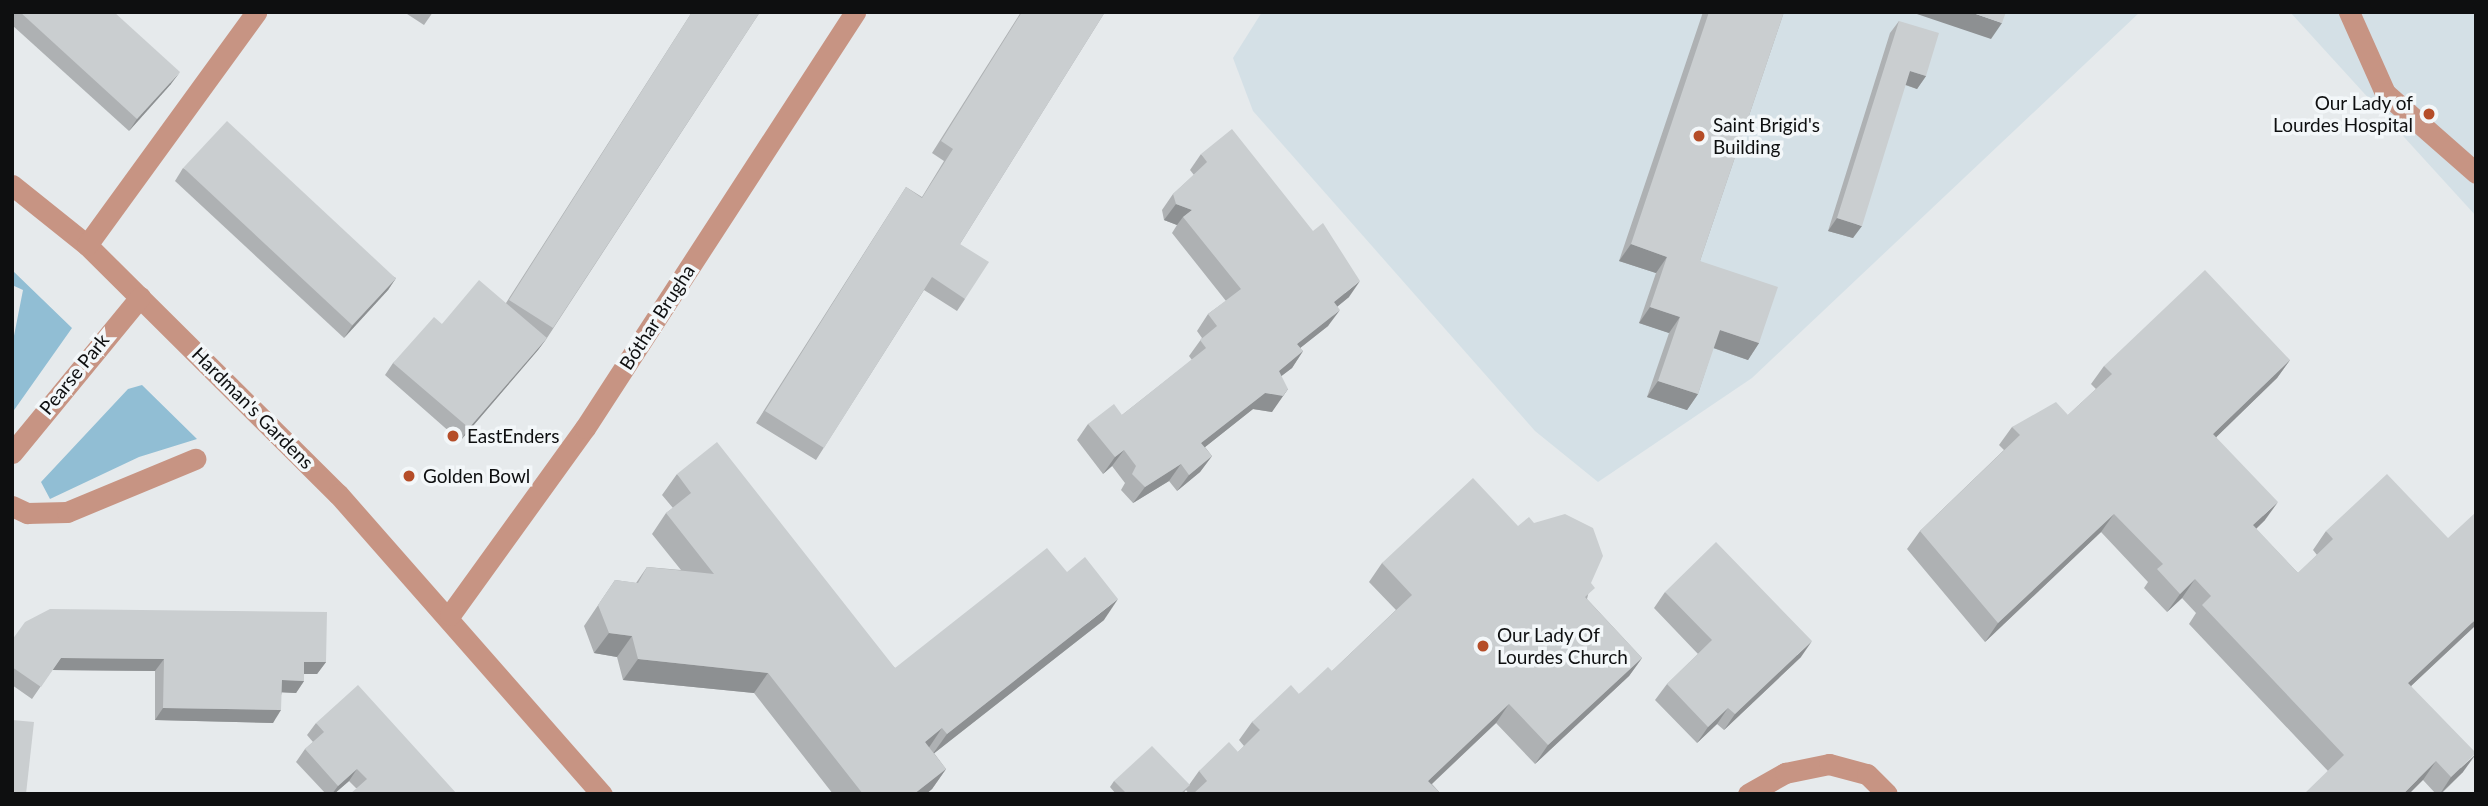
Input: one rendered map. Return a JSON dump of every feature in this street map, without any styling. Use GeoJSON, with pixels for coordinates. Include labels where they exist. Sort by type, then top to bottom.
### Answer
{"type":"FeatureCollection","features":[{"type":"Feature","properties":{"kind":"street"},"geometry":{"type":"LineString","coordinates":[[87,245],[256,12]]}},
{"type":"Feature","properties":{"kind":"street","name":"Bóthar Brugha"},"geometry":{"type":"LineString","coordinates":[[450,615],[585,428],[855,12]]}},
{"type":"Feature","properties":{"kind":"street"},"geometry":{"type":"LineString","coordinates":[[2349,12],[2385,93],[2476,173]]}},
{"type":"Feature","properties":{"kind":"street","name":"Hardman's Gardens"},"geometry":{"type":"LineString","coordinates":[[12,185],[87,245],[140,297],[450,615],[602,794]]}},
{"type":"Feature","properties":{"kind":"street","name":"Pearse Park"},"geometry":{"type":"LineString","coordinates":[[12,453],[140,297]]}},
{"type":"Feature","properties":{"kind":"street"},"geometry":{"type":"LineString","coordinates":[[12,506],[27,513],[67,512],[195,460]]}},
{"type":"Feature","properties":{"kind":"street"},"geometry":{"type":"LineString","coordinates":[[1748,794],[1785,773],[1829,764],[1867,774],[1887,794]]}},
{"type":"Feature","properties":{"kind":"shaded area"},"geometry":{"type":"Polygon","coordinates":[[[1262,12],[2140,12],[1752,378],[1598,482],[1535,431],[1253,111],[1233,58],[1262,12]]]}},
{"type":"Feature","properties":{"kind":"shaded area","name":"Our Lady of Lourdes Hospital"},"geometry":{"type":"Polygon","coordinates":[[[2290,12],[2476,12],[2476,216],[2290,12]]]}},
{"type":"Feature","properties":{"kind":"shaded area"},"geometry":{"type":"Polygon","coordinates":[[[12,270],[72,328],[12,413],[12,346],[23,290],[12,285],[12,270]]]}},
{"type":"Feature","properties":{"kind":"shaded area"},"geometry":{"type":"Polygon","coordinates":[[[142,385],[197,439],[139,457],[50,499],[41,482],[128,389],[142,385]]]}},
{"type":"Feature","properties":{"kind":"building"},"geometry":{"type":"Polygon","coordinates":[[[20,12],[114,12],[180,72],[137,119],[20,12]]]}},
{"type":"Feature","properties":{"kind":"building"},"geometry":{"type":"Polygon","coordinates":[[[692,12],[760,12],[553,328],[509,300],[692,12]]]}},
{"type":"Feature","properties":{"kind":"building"},"geometry":{"type":"Polygon","coordinates":[[[1022,12],[1105,12],[960,244],[989,262],[965,299],[932,277],[824,448],[765,411],[906,187],[922,198],[953,149],[941,141],[1022,12]]]}},
{"type":"Feature","properties":{"kind":"building","name":"Saint Brigid's Building"},"geometry":{"type":"Polygon","coordinates":[[[1709,12],[1784,12],[1700,261],[1778,287],[1759,343],[1720,330],[1698,394],[1658,381],[1680,317],[1650,307],[1667,257],[1631,244],[1709,12]]]}},
{"type":"Feature","properties":{"kind":"building"},"geometry":{"type":"Polygon","coordinates":[[[1970,12],[2006,12],[2002,23],[1970,12]]]}},
{"type":"Feature","properties":{"kind":"building"},"geometry":{"type":"Polygon","coordinates":[[[1899,21],[1939,33],[1926,76],[1910,71],[1862,226],[1837,218],[1899,21]]]}},
{"type":"Feature","properties":{"kind":"building"},"geometry":{"type":"Polygon","coordinates":[[[227,121],[396,279],[352,325],[183,168],[227,121]]]}},
{"type":"Feature","properties":{"kind":"building"},"geometry":{"type":"Polygon","coordinates":[[[1232,129],[1313,231],[1323,223],[1360,281],[1334,302],[1340,310],[1297,344],[1303,351],[1279,371],[1288,389],[1283,396],[1265,393],[1201,443],[1212,456],[1189,475],[1181,464],[1145,487],[1132,474],[1136,466],[1124,450],[1115,457],[1088,424],[1114,404],[1122,415],[1206,348],[1200,340],[1217,326],[1208,314],[1241,289],[1183,217],[1192,210],[1176,204],[1173,194],[1207,162],[1201,154],[1232,129]]]}},
{"type":"Feature","properties":{"kind":"building"},"geometry":{"type":"Polygon","coordinates":[[[2205,270],[2290,360],[2213,434],[2278,502],[2253,525],[2298,573],[2333,539],[2326,531],[2387,474],[2448,538],[2476,512],[2476,619],[2408,683],[2476,753],[2451,777],[2436,761],[2403,794],[2304,794],[2344,755],[2202,605],[2211,596],[2195,579],[2180,594],[2157,569],[2163,564],[2114,514],[1998,623],[1920,531],[2020,435],[2012,427],[2056,402],[2068,415],[2112,374],[2104,366],[2205,270]]]}},
{"type":"Feature","properties":{"kind":"building"},"geometry":{"type":"Polygon","coordinates":[[[479,280],[547,338],[469,428],[393,363],[434,317],[442,324],[479,280]]]}},
{"type":"Feature","properties":{"kind":"building"},"geometry":{"type":"Polygon","coordinates":[[[717,442],[895,668],[1047,548],[1067,572],[1085,557],[1118,599],[947,734],[942,728],[925,742],[946,769],[914,794],[863,794],[768,673],[638,659],[632,636],[609,633],[598,605],[615,580],[638,583],[647,567],[714,574],[666,513],[691,493],[677,474],[717,442]]]}},
{"type":"Feature","properties":{"kind":"building","name":"Our Lady Of Lourdes Church"},"geometry":{"type":"Polygon","coordinates":[[[1473,478],[1518,526],[1529,517],[1534,523],[1565,514],[1593,528],[1603,556],[1591,583],[1595,588],[1585,597],[1642,658],[1548,745],[1509,704],[1428,781],[1441,794],[1193,794],[1207,781],[1199,771],[1229,742],[1238,752],[1260,730],[1252,722],[1291,685],[1299,694],[1328,667],[1332,671],[1412,595],[1382,563],[1473,478]]]}},
{"type":"Feature","properties":{"kind":"building"},"geometry":{"type":"Polygon","coordinates":[[[1716,542],[1812,641],[1735,714],[1728,708],[1708,727],[1667,684],[1712,640],[1665,592],[1716,542]]]}},
{"type":"Feature","properties":{"kind":"building"},"geometry":{"type":"Polygon","coordinates":[[[50,609],[327,612],[326,662],[304,662],[304,681],[282,680],[281,710],[163,708],[164,659],[61,658],[41,687],[12,667],[12,640],[25,622],[50,609]]]}},
{"type":"Feature","properties":{"kind":"building"},"geometry":{"type":"Polygon","coordinates":[[[358,685],[457,794],[350,794],[367,779],[357,769],[338,786],[305,749],[324,732],[316,723],[358,685]]]}},
{"type":"Feature","properties":{"kind":"building"},"geometry":{"type":"Polygon","coordinates":[[[12,720],[34,722],[26,794],[12,794],[12,720]]]}},
{"type":"Feature","properties":{"kind":"building"},"geometry":{"type":"Polygon","coordinates":[[[1152,746],[1190,785],[1180,794],[1127,794],[1114,781],[1152,746]]]}},
{"type":"Feature","properties":{"kind":"place","name":"Our Lady of Lourdes Hospital"},"geometry":{"type":"Point","coordinates":[2429,114]}},
{"type":"Feature","properties":{"kind":"place","name":"Saint Brigid's Building"},"geometry":{"type":"Point","coordinates":[1699,136]}},
{"type":"Feature","properties":{"kind":"place","name":"EastEnders"},"geometry":{"type":"Point","coordinates":[453,436]}},
{"type":"Feature","properties":{"kind":"place","name":"Golden Bowl"},"geometry":{"type":"Point","coordinates":[409,476]}},
{"type":"Feature","properties":{"kind":"place","name":"Our Lady Of Lourdes Church"},"geometry":{"type":"Point","coordinates":[1483,646]}}]}
